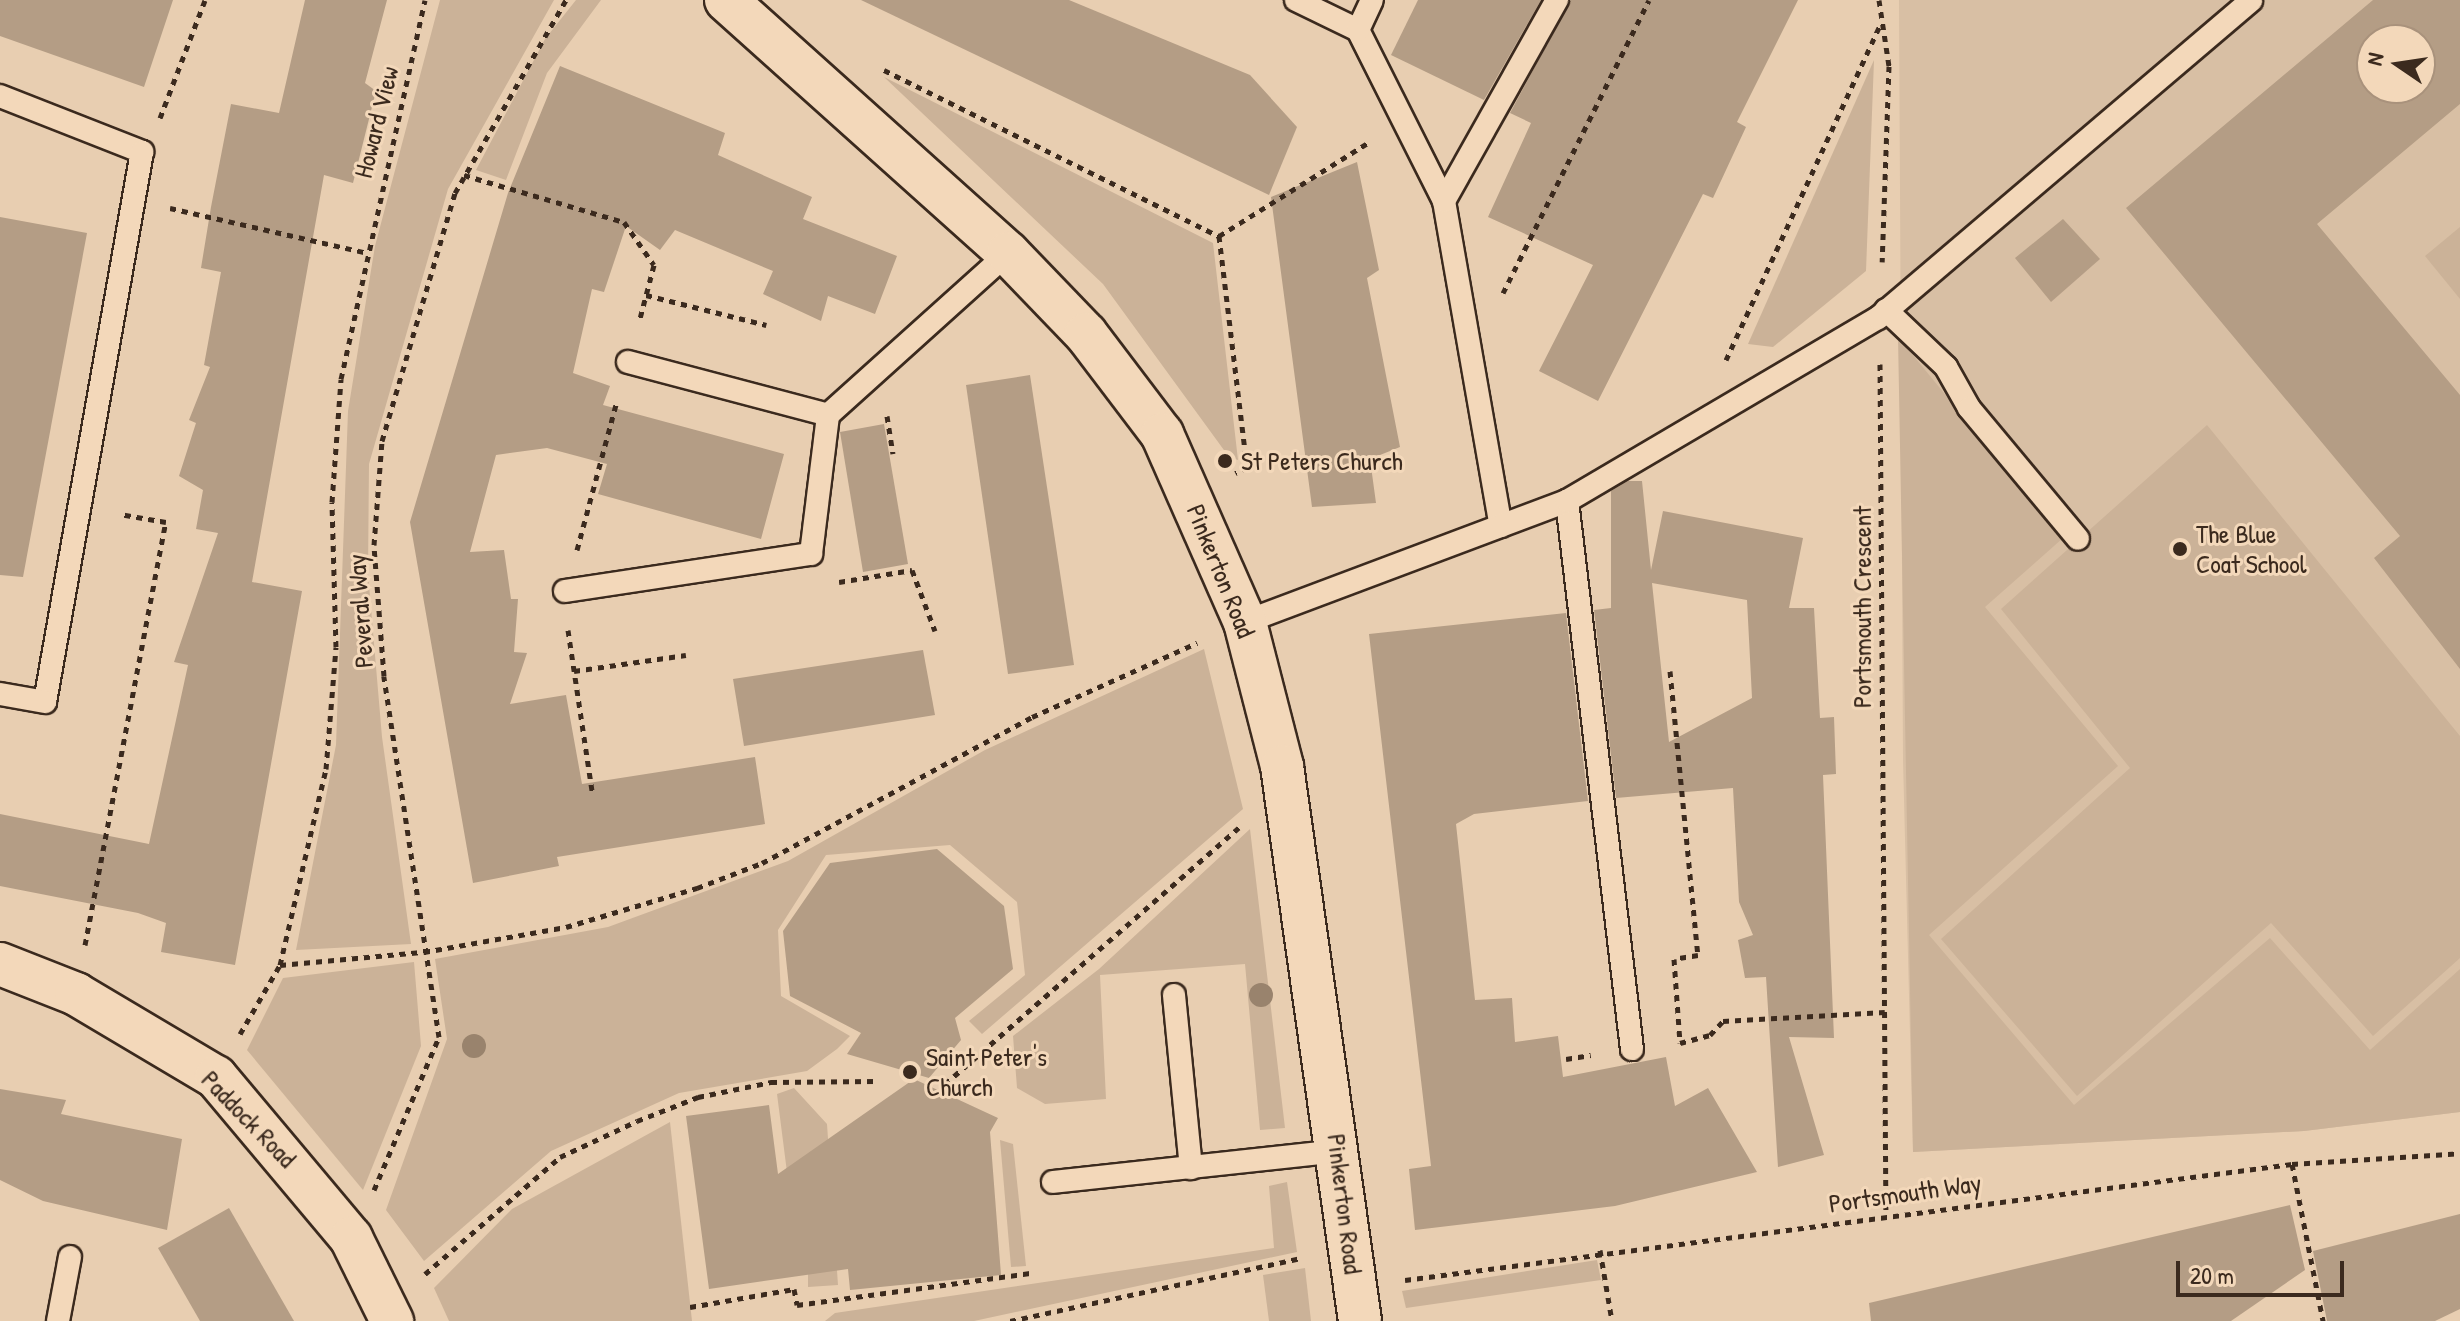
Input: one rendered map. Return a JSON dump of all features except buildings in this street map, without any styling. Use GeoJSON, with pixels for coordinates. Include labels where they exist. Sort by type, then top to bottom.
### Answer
{"type":"FeatureCollection","features":[{"type":"Feature","properties":{"kind":"street","name":"Pinkerton Road"},"geometry":{"type":"LineString","coordinates":[[726,0],[834,103],[1008,253],[1086,334],[1162,434],[1245,622],[1287,803],[1356,1285]]}},
{"type":"Feature","properties":{"kind":"street","name":"Paddock Road"},"geometry":{"type":"LineString","coordinates":[[0,964],[76,994],[216,1077],[351,1238],[389,1316]]}},
{"type":"Feature","properties":{"kind":"lane"},"geometry":{"type":"LineString","coordinates":[[1296,0],[1358,30],[1444,201],[1501,526]]}},
{"type":"Feature","properties":{"kind":"lane"},"geometry":{"type":"LineString","coordinates":[[1358,30],[1372,0]]}},
{"type":"Feature","properties":{"kind":"lane"},"geometry":{"type":"LineString","coordinates":[[1444,201],[1557,0]]}},
{"type":"Feature","properties":{"kind":"lane"},"geometry":{"type":"LineString","coordinates":[[1245,622],[1567,501],[1882,314],[2251,0]]}},
{"type":"Feature","properties":{"kind":"lane"},"geometry":{"type":"LineString","coordinates":[[0,96],[142,152],[129,199],[45,702],[0,694]]}},
{"type":"Feature","properties":{"kind":"lane"},"geometry":{"type":"LineString","coordinates":[[565,591],[811,554],[828,415],[1008,253]]}},
{"type":"Feature","properties":{"kind":"lane"},"geometry":{"type":"LineString","coordinates":[[1882,314],[1946,367],[1969,408],[2078,539]]}},
{"type":"Feature","properties":{"kind":"lane"},"geometry":{"type":"LineString","coordinates":[[628,362],[828,415]]}},
{"type":"Feature","properties":{"kind":"lane"},"geometry":{"type":"LineString","coordinates":[[1567,501],[1632,1049]]}},
{"type":"Feature","properties":{"kind":"lane"},"geometry":{"type":"LineString","coordinates":[[1174,995],[1191,1168]]}},
{"type":"Feature","properties":{"kind":"lane"},"geometry":{"type":"LineString","coordinates":[[1053,1182],[1339,1151]]}},
{"type":"Feature","properties":{"kind":"lane"},"geometry":{"type":"LineString","coordinates":[[58,1321],[70,1257]]}},
{"type":"Feature","properties":{"kind":"path"},"geometry":{"type":"LineString","coordinates":[[142,152],[176,88],[205,0]]}},
{"type":"Feature","properties":{"kind":"path","name":"Howard View"},"geometry":{"type":"LineString","coordinates":[[364,252],[425,0]]}},
{"type":"Feature","properties":{"kind":"path","name":"Peveral Way"},"geometry":{"type":"LineString","coordinates":[[351,1238],[439,1037],[384,676],[376,491],[386,425],[464,175],[566,0]]}},
{"type":"Feature","properties":{"kind":"path"},"geometry":{"type":"LineString","coordinates":[[1470,359],[1649,0]]}},
{"type":"Feature","properties":{"kind":"path","name":"Portsmouth Crescent"},"geometry":{"type":"LineString","coordinates":[[1879,0],[1889,66],[1882,314],[1886,1215]]}},
{"type":"Feature","properties":{"kind":"path"},"geometry":{"type":"LineString","coordinates":[[1698,422],[1882,21]]}},
{"type":"Feature","properties":{"kind":"path"},"geometry":{"type":"LineString","coordinates":[[834,103],[875,66],[1219,236]]}},
{"type":"Feature","properties":{"kind":"path"},"geometry":{"type":"LineString","coordinates":[[1219,236],[1404,121]]}},
{"type":"Feature","properties":{"kind":"path"},"geometry":{"type":"LineString","coordinates":[[464,175],[624,222],[654,265],[565,591],[592,791]]}},
{"type":"Feature","properties":{"kind":"path"},"geometry":{"type":"LineString","coordinates":[[129,199],[364,252]]}},
{"type":"Feature","properties":{"kind":"path"},"geometry":{"type":"LineString","coordinates":[[1191,496],[1247,467],[1219,236]]}},
{"type":"Feature","properties":{"kind":"path","name":"Peveral Way"},"geometry":{"type":"LineString","coordinates":[[216,1077],[280,965],[326,769],[336,647],[335,456],[364,252]]}},
{"type":"Feature","properties":{"kind":"path"},"geometry":{"type":"LineString","coordinates":[[646,295],[766,325]]}},
{"type":"Feature","properties":{"kind":"path"},"geometry":{"type":"LineString","coordinates":[[76,994],[166,522],[78,507]]}},
{"type":"Feature","properties":{"kind":"path"},"geometry":{"type":"LineString","coordinates":[[811,554],[821,585],[912,570],[935,631]]}},
{"type":"Feature","properties":{"kind":"path"},"geometry":{"type":"LineString","coordinates":[[280,965],[424,952],[566,927],[762,863],[1032,717],[1245,622]]}},
{"type":"Feature","properties":{"kind":"path"},"geometry":{"type":"LineString","coordinates":[[574,671],[686,655]]}},
{"type":"Feature","properties":{"kind":"path"},"geometry":{"type":"LineString","coordinates":[[1670,671],[1698,955],[1674,959],[1680,1043],[1710,1035],[1723,1021],[1885,1012]]}},
{"type":"Feature","properties":{"kind":"path"},"geometry":{"type":"LineString","coordinates":[[945,1084],[1241,826],[1287,803]]}},
{"type":"Feature","properties":{"kind":"path"},"geometry":{"type":"LineString","coordinates":[[389,1316],[488,1213],[560,1157],[698,1097],[771,1082],[877,1081]]}},
{"type":"Feature","properties":{"kind":"path","name":"Portsmouth Way"},"geometry":{"type":"LineString","coordinates":[[1010,1321],[1356,1285],[1600,1250],[2292,1164],[2460,1153]]}},
{"type":"Feature","properties":{"kind":"path"},"geometry":{"type":"LineString","coordinates":[[2292,1164],[2323,1321]]}},
{"type":"Feature","properties":{"kind":"path"},"geometry":{"type":"LineString","coordinates":[[1600,1250],[1612,1321]]}},
{"type":"Feature","properties":{"kind":"path"},"geometry":{"type":"LineString","coordinates":[[690,1307],[794,1289],[797,1305],[1032,1273]]}},
{"type":"Feature","properties":{"kind":"shaded area"},"geometry":{"type":"Polygon","coordinates":[[[440,0],[554,0],[448,189],[369,464],[368,573],[382,737],[411,944],[296,950],[336,745],[348,411],[375,246],[440,0]]]}},
{"type":"Feature","properties":{"kind":"shaded area"},"geometry":{"type":"Polygon","coordinates":[[[576,0],[601,0],[547,73],[506,180],[476,170],[545,39],[576,0]]]}},
{"type":"Feature","properties":{"kind":"shaded area","name":"The Blue Coat School"},"geometry":{"type":"Polygon","coordinates":[[[1899,0],[2460,0],[2460,1112],[2304,1131],[1913,1152],[1903,760],[1899,0]]]}},
{"type":"Feature","properties":{"kind":"shaded area"},"geometry":{"type":"Polygon","coordinates":[[[1874,60],[1866,271],[1773,347],[1748,344],[1874,60]]]}},
{"type":"Feature","properties":{"kind":"shaded area"},"geometry":{"type":"Polygon","coordinates":[[[884,77],[1213,243],[1238,460],[1229,457],[1103,284],[884,77]]]}},
{"type":"Feature","properties":{"kind":"shaded area"},"geometry":{"type":"Polygon","coordinates":[[[2460,227],[2460,299],[2425,256],[2460,227]]]}},
{"type":"Feature","properties":{"kind":"shaded area"},"geometry":{"type":"Polygon","coordinates":[[[1898,337],[2063,538],[1985,607],[2118,766],[1929,935],[2074,1105],[2270,938],[2370,1050],[2460,969],[2460,1112],[2304,1131],[1913,1152],[1898,337]]]}},
{"type":"Feature","properties":{"kind":"shaded area"},"geometry":{"type":"Polygon","coordinates":[[[2207,425],[2460,736],[2460,958],[2373,1036],[2271,923],[2077,1096],[1941,939],[2130,768],[2001,609],[2207,425]]]}},
{"type":"Feature","properties":{"kind":"shaded area"},"geometry":{"type":"Polygon","coordinates":[[[1204,649],[1243,809],[982,1034],[969,1021],[1025,975],[1017,902],[950,845],[826,855],[778,930],[781,996],[850,1036],[837,1049],[807,1071],[679,1093],[551,1151],[424,1261],[386,1210],[447,1039],[435,959],[608,927],[788,861],[985,750],[1204,649]]]}},
{"type":"Feature","properties":{"kind":"shaded area"},"geometry":{"type":"Polygon","coordinates":[[[1250,829],[1285,1128],[1260,1130],[1245,964],[1100,975],[1106,1099],[1045,1104],[1017,1088],[1013,1036],[1099,969],[1250,829]]]}},
{"type":"Feature","properties":{"kind":"shaded area"},"geometry":{"type":"Polygon","coordinates":[[[414,962],[421,1046],[363,1190],[247,1050],[283,978],[414,962]]]}},
{"type":"Feature","properties":{"kind":"shaded area"},"geometry":{"type":"Polygon","coordinates":[[[794,1088],[827,1124],[838,1285],[808,1287],[808,1274],[800,1274],[777,1094],[794,1088]]]}},
{"type":"Feature","properties":{"kind":"shaded area"},"geometry":{"type":"Polygon","coordinates":[[[670,1122],[692,1321],[449,1321],[434,1288],[512,1209],[670,1122]]]}},
{"type":"Feature","properties":{"kind":"shaded area"},"geometry":{"type":"Polygon","coordinates":[[[1000,1140],[1013,1144],[1026,1266],[1011,1267],[1000,1140]]]}},
{"type":"Feature","properties":{"kind":"shaded area"},"geometry":{"type":"Polygon","coordinates":[[[1287,1182],[1297,1252],[974,1321],[825,1321],[835,1313],[1274,1248],[1269,1186],[1287,1182]]]}},
{"type":"Feature","properties":{"kind":"shaded area"},"geometry":{"type":"Polygon","coordinates":[[[1597,1260],[1601,1280],[1406,1308],[1402,1291],[1597,1260]]]}},
{"type":"Feature","properties":{"kind":"shaded area"},"geometry":{"type":"Polygon","coordinates":[[[1305,1268],[1311,1321],[1269,1321],[1263,1275],[1305,1268]]]}},
{"type":"Feature","properties":{"kind":"place","name":"St Peters Church"},"geometry":{"type":"Point","coordinates":[1225,461]}},
{"type":"Feature","properties":{"kind":"place","name":"The Blue Coat School"},"geometry":{"type":"Point","coordinates":[2180,549]}},
{"type":"Feature","properties":{"kind":"place","name":"Saint Peter's Church"},"geometry":{"type":"Point","coordinates":[910,1072]}}]}
